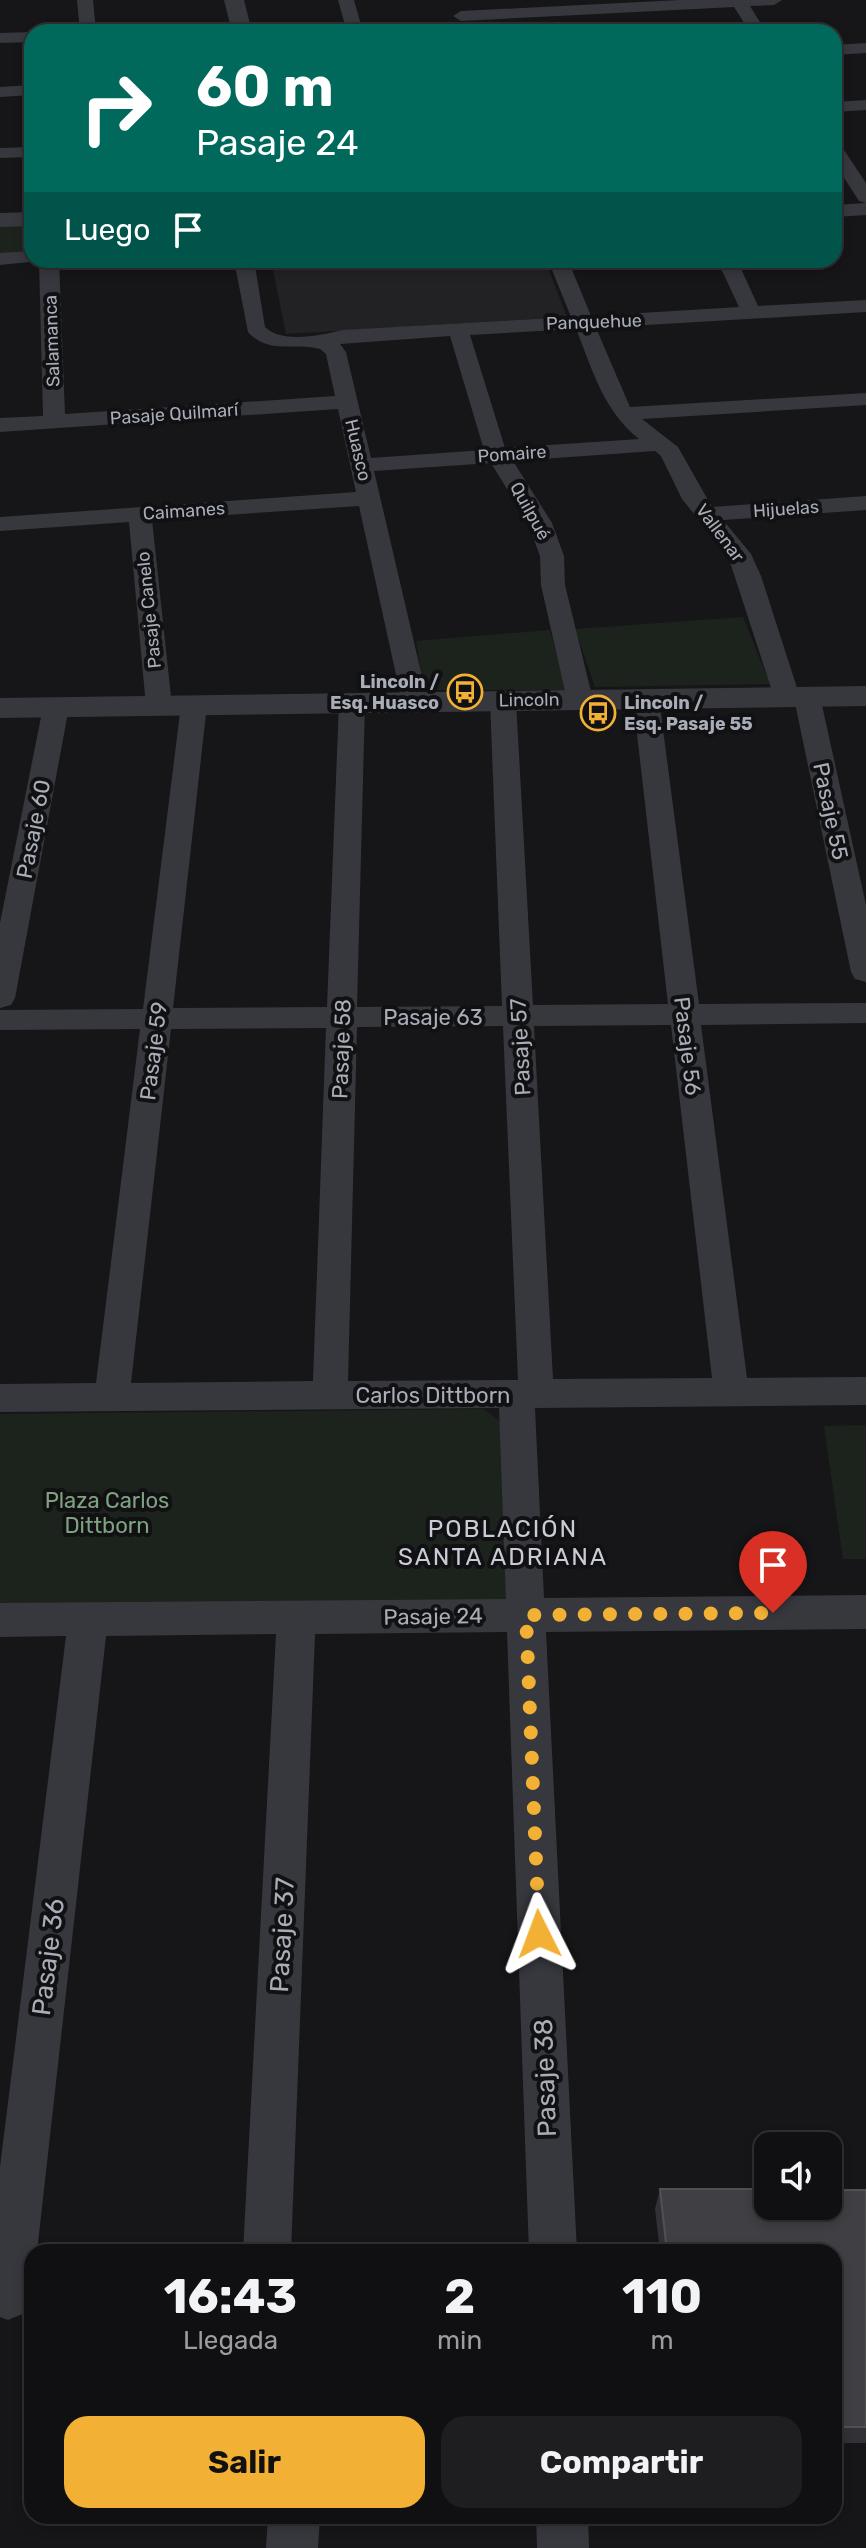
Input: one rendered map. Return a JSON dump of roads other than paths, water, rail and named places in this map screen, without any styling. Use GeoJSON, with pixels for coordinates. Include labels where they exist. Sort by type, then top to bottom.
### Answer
{"type":"FeatureCollection","features":[{"type":"Feature","properties":{"kind":"street"},"geometry":{"type":"LineString","coordinates":[[85,0],[87,24]]}},
{"type":"Feature","properties":{"kind":"street"},"geometry":{"type":"LineString","coordinates":[[234,0],[240,24]]}},
{"type":"Feature","properties":{"kind":"street"},"geometry":{"type":"LineString","coordinates":[[346,0],[353,24]]}},
{"type":"Feature","properties":{"kind":"street"},"geometry":{"type":"LineString","coordinates":[[461,16],[774,0]]}},
{"type":"Feature","properties":{"kind":"street"},"geometry":{"type":"LineString","coordinates":[[738,1],[753,24]]}},
{"type":"Feature","properties":{"kind":"street"},"geometry":{"type":"LineString","coordinates":[[0,38],[24,37]]}},
{"type":"Feature","properties":{"kind":"street"},"geometry":{"type":"LineString","coordinates":[[842,50],[866,48]]}},
{"type":"Feature","properties":{"kind":"street"},"geometry":{"type":"LineString","coordinates":[[0,92],[24,90]]}},
{"type":"Feature","properties":{"kind":"street"},"geometry":{"type":"LineString","coordinates":[[842,106],[866,105]]}},
{"type":"Feature","properties":{"kind":"street"},"geometry":{"type":"LineString","coordinates":[[0,153],[24,152]]}},
{"type":"Feature","properties":{"kind":"street"},"geometry":{"type":"LineString","coordinates":[[850,172],[866,197]]}},
{"type":"Feature","properties":{"kind":"street"},"geometry":{"type":"LineString","coordinates":[[842,210],[866,209]]}},
{"type":"Feature","properties":{"kind":"street"},"geometry":{"type":"LineString","coordinates":[[0,220],[24,219]]}},
{"type":"Feature","properties":{"kind":"street"},"geometry":{"type":"LineString","coordinates":[[0,259],[24,258]]}},
{"type":"Feature","properties":{"kind":"street","name":"Salamanca"},"geometry":{"type":"LineString","coordinates":[[49,268],[54,421]]}},
{"type":"Feature","properties":{"kind":"street"},"geometry":{"type":"LineString","coordinates":[[245,268],[255,328],[259,335],[277,341],[324,343]]}},
{"type":"Feature","properties":{"kind":"street","name":"Vallenar"},"geometry":{"type":"LineString","coordinates":[[561,268],[616,403],[624,414],[663,444],[705,514],[745,565],[797,697]]}},
{"type":"Feature","properties":{"kind":"street"},"geometry":{"type":"LineString","coordinates":[[731,268],[752,314]]}},
{"type":"Feature","properties":{"kind":"street","name":"Panquehue"},"geometry":{"type":"LineString","coordinates":[[324,343],[337,337],[866,306]]}},
{"type":"Feature","properties":{"kind":"street","name":"Quilpué"},"geometry":{"type":"LineString","coordinates":[[458,329],[494,448],[540,523],[552,556],[553,585],[580,700]]}},
{"type":"Feature","properties":{"kind":"street","name":"Huasco"},"geometry":{"type":"LineString","coordinates":[[324,343],[336,352],[415,702]]}},
{"type":"Feature","properties":{"kind":"street"},"geometry":{"type":"LineString","coordinates":[[624,414],[866,399]]}},
{"type":"Feature","properties":{"kind":"street","name":"Pasaje Quilmarí"},"geometry":{"type":"LineString","coordinates":[[0,425],[347,402]]}},
{"type":"Feature","properties":{"kind":"street","name":"Pomaire"},"geometry":{"type":"LineString","coordinates":[[361,465],[663,444]]}},
{"type":"Feature","properties":{"kind":"street","name":"Caimanes"},"geometry":{"type":"LineString","coordinates":[[0,524],[369,498]]}},
{"type":"Feature","properties":{"kind":"street","name":"Hijuelas"},"geometry":{"type":"LineString","coordinates":[[705,514],[866,503]]}},
{"type":"Feature","properties":{"kind":"street","name":"Pasaje Canelo"},"geometry":{"type":"LineString","coordinates":[[140,514],[159,706]]}},
{"type":"Feature","properties":{"kind":"street","name":"Lincoln"},"geometry":{"type":"LineString","coordinates":[[0,708],[866,696]]}},
{"type":"Feature","properties":{"kind":"street","name":"Pasaje 55"},"geometry":{"type":"LineString","coordinates":[[797,697],[866,972]]}},
{"type":"Feature","properties":{"kind":"street","name":"Pasaje 56"},"geometry":{"type":"LineString","coordinates":[[646,699],[731,1392]]}},
{"type":"Feature","properties":{"kind":"street","name":"Pasaje 57"},"geometry":{"type":"LineString","coordinates":[[503,701],[518,1016],[526,1394],[526,1615]]}},
{"type":"Feature","properties":{"kind":"street","name":"Pasaje 58"},"geometry":{"type":"LineString","coordinates":[[330,1395],[352,703]]}},
{"type":"Feature","properties":{"kind":"street","name":"Pasaje 59"},"geometry":{"type":"LineString","coordinates":[[112,1397],[194,705]]}},
{"type":"Feature","properties":{"kind":"street","name":"Pasaje 60"},"geometry":{"type":"LineString","coordinates":[[0,998],[56,707]]}},
{"type":"Feature","properties":{"kind":"street","name":"Pasaje 63"},"geometry":{"type":"LineString","coordinates":[[0,1020],[866,1013]]}},
{"type":"Feature","properties":{"kind":"street","name":"Carlos Dittborn"},"geometry":{"type":"LineString","coordinates":[[0,1398],[866,1391]]}},
{"type":"Feature","properties":{"kind":"street","name":"Pasaje 24"},"geometry":{"type":"LineString","coordinates":[[0,1620],[866,1612]]}},
{"type":"Feature","properties":{"kind":"street","name":"Pasaje 38"},"geometry":{"type":"LineString","coordinates":[[526,1615],[553,2244]]}},
{"type":"Feature","properties":{"kind":"street","name":"Pasaje 37"},"geometry":{"type":"LineString","coordinates":[[267,2244],[296,1618]]}},
{"type":"Feature","properties":{"kind":"street","name":"Pasaje 36"},"geometry":{"type":"LineString","coordinates":[[13,2296],[88,1619]]}},
{"type":"Feature","properties":{"kind":"street"},"geometry":{"type":"LineString","coordinates":[[292,2548],[294,2524]]}},
{"type":"Feature","properties":{"kind":"street"},"geometry":{"type":"LineString","coordinates":[[562,2524],[563,2548]]}},
{"type":"Feature","properties":{"kind":"place","name":"Lincoln / Esq. Huasco"},"geometry":{"type":"Point","coordinates":[465,692]}},
{"type":"Feature","properties":{"kind":"place","name":"Lincoln / Esq. Pasaje 55"},"geometry":{"type":"Point","coordinates":[598,713]}},
{"type":"Feature","properties":{"kind":"district","name":"POBLACIÓN SANTA ADRIANA"},"geometry":{"type":"Point","coordinates":[503,1543]}},
{"type":"Feature","properties":{"kind":"park label","name":"Plaza Carlos Dittborn"},"geometry":{"type":"Point","coordinates":[107,1512]}}]}
